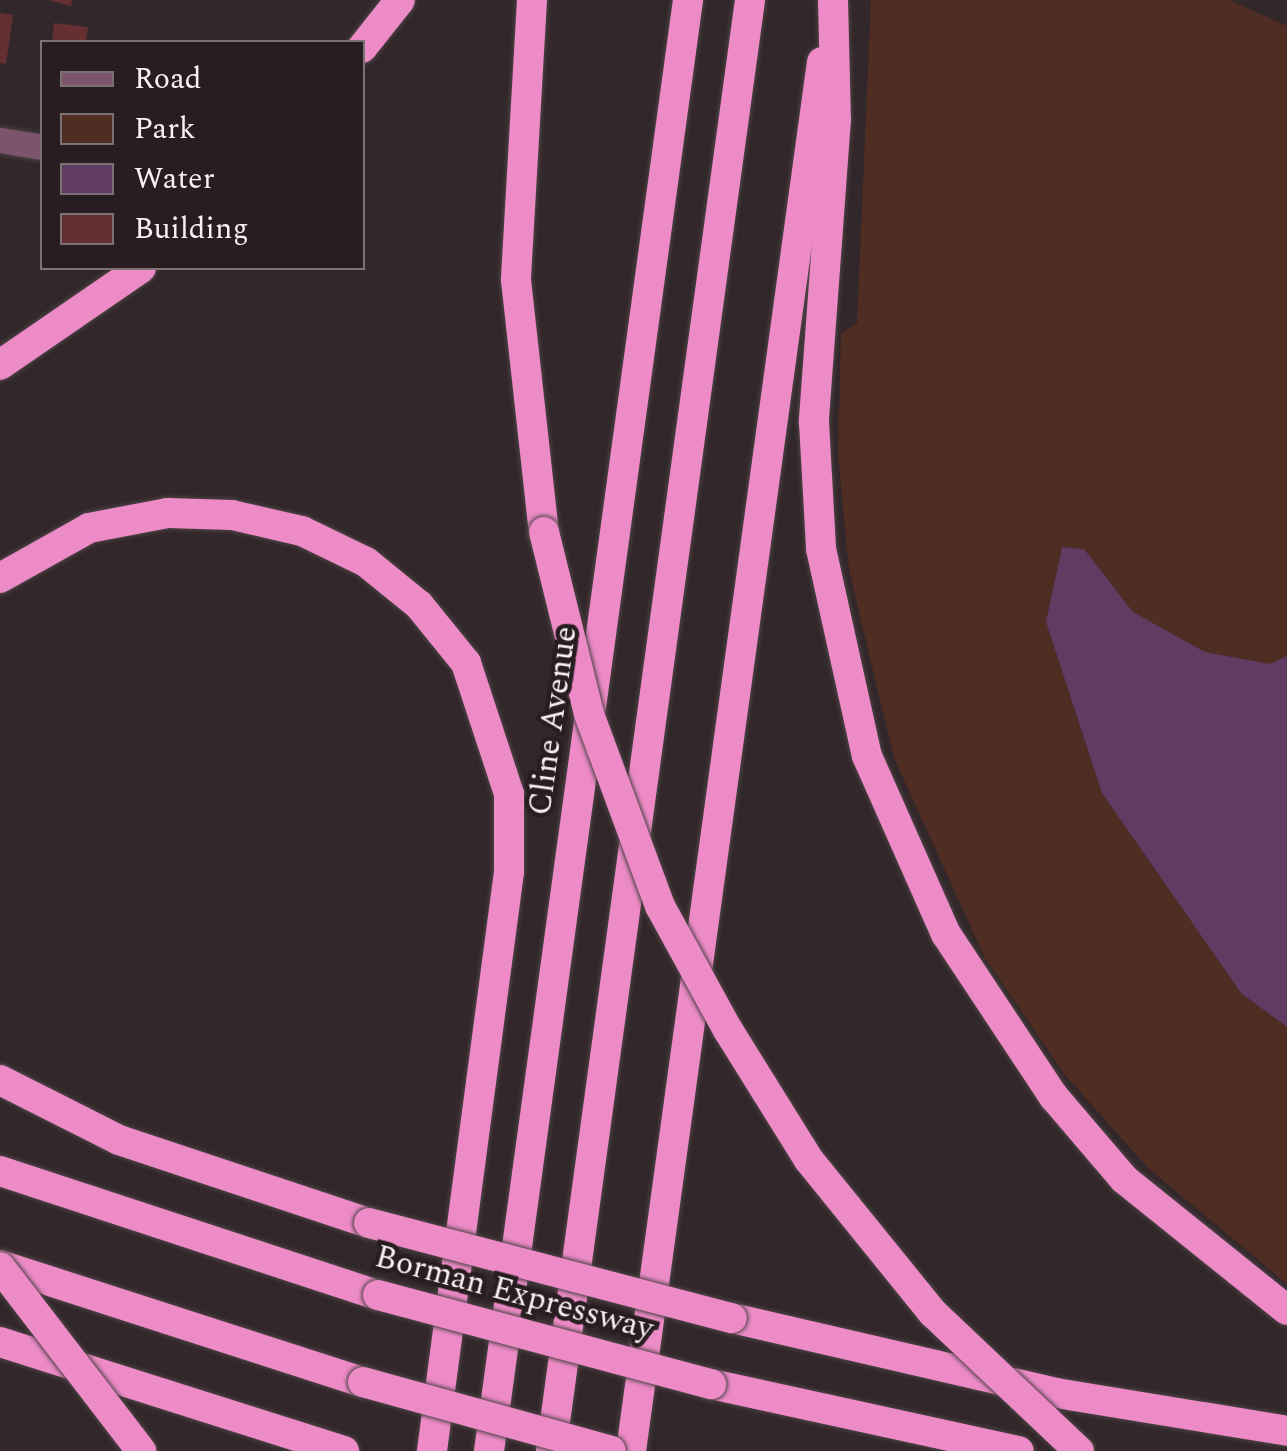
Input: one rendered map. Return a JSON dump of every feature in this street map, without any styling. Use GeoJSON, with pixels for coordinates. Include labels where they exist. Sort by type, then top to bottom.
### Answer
{"type":"FeatureCollection","features":[{"type":"Feature","properties":{"kind":"highway"},"geometry":{"type":"LineString","coordinates":[[365,44],[400,0]]}},
{"type":"Feature","properties":{"kind":"highway"},"geometry":{"type":"LineString","coordinates":[[532,0],[516,280],[544,532],[589,714],[654,888],[728,1030],[808,1160],[933,1313],[1080,1451]]}},
{"type":"Feature","properties":{"kind":"highway","name":"Cline Avenue"},"geometry":{"type":"LineString","coordinates":[[489,1451],[688,0]]}},
{"type":"Feature","properties":{"kind":"highway"},"geometry":{"type":"LineString","coordinates":[[551,1451],[750,0]]}},
{"type":"Feature","properties":{"kind":"highway"},"geometry":{"type":"LineString","coordinates":[[833,3],[836,119],[814,422],[821,548],[868,756],[946,934],[1054,1097],[1124,1180],[1287,1310]]}},
{"type":"Feature","properties":{"kind":"highway"},"geometry":{"type":"LineString","coordinates":[[631,1451],[833,3]]}},
{"type":"Feature","properties":{"kind":"highway"},"geometry":{"type":"LineString","coordinates":[[0,365],[139,270]]}},
{"type":"Feature","properties":{"kind":"highway"},"geometry":{"type":"LineString","coordinates":[[0,578],[89,528],[168,513],[232,515],[302,531],[366,562],[418,605],[466,664],[509,794],[510,872],[432,1451]]}},
{"type":"Feature","properties":{"kind":"highway"},"geometry":{"type":"LineString","coordinates":[[0,1080],[119,1140],[370,1222],[732,1318],[1056,1393],[1287,1431]]}},
{"type":"Feature","properties":{"kind":"highway","name":"Borman Expressway"},"geometry":{"type":"LineString","coordinates":[[0,1171],[378,1295],[711,1384],[1018,1451]]}},
{"type":"Feature","properties":{"kind":"highway"},"geometry":{"type":"LineString","coordinates":[[0,1266],[364,1382],[611,1451]]}},
{"type":"Feature","properties":{"kind":"highway"},"geometry":{"type":"LineString","coordinates":[[0,1266],[141,1451]]}},
{"type":"Feature","properties":{"kind":"highway"},"geometry":{"type":"LineString","coordinates":[[0,1342],[341,1450]]}},
{"type":"Feature","properties":{"kind":"street"},"geometry":{"type":"LineString","coordinates":[[0,140],[40,146]]}},
{"type":"Feature","properties":{"kind":"green space"},"geometry":{"type":"Polygon","coordinates":[[[871,0],[1229,0],[1287,26],[1287,656],[1270,665],[1205,652],[1133,612],[1084,549],[1062,547],[1046,622],[1102,793],[1241,993],[1287,1027],[1287,1284],[1148,1168],[1065,1075],[985,958],[894,758],[849,570],[838,455],[841,333],[857,324],[871,0]]]}},
{"type":"Feature","properties":{"kind":"water"},"geometry":{"type":"Polygon","coordinates":[[[1062,547],[1084,549],[1133,612],[1205,652],[1270,664],[1287,656],[1287,1027],[1241,993],[1102,793],[1046,622],[1062,547]]]}},
{"type":"Feature","properties":{"kind":"building"},"geometry":{"type":"Polygon","coordinates":[[[48,0],[72,0],[71,6],[48,0]]]}},
{"type":"Feature","properties":{"kind":"building"},"geometry":{"type":"Polygon","coordinates":[[[0,13],[13,15],[6,64],[0,63],[0,13]]]}},
{"type":"Feature","properties":{"kind":"building"},"geometry":{"type":"Polygon","coordinates":[[[54,23],[88,27],[86,40],[52,40],[54,23]]]}}]}
